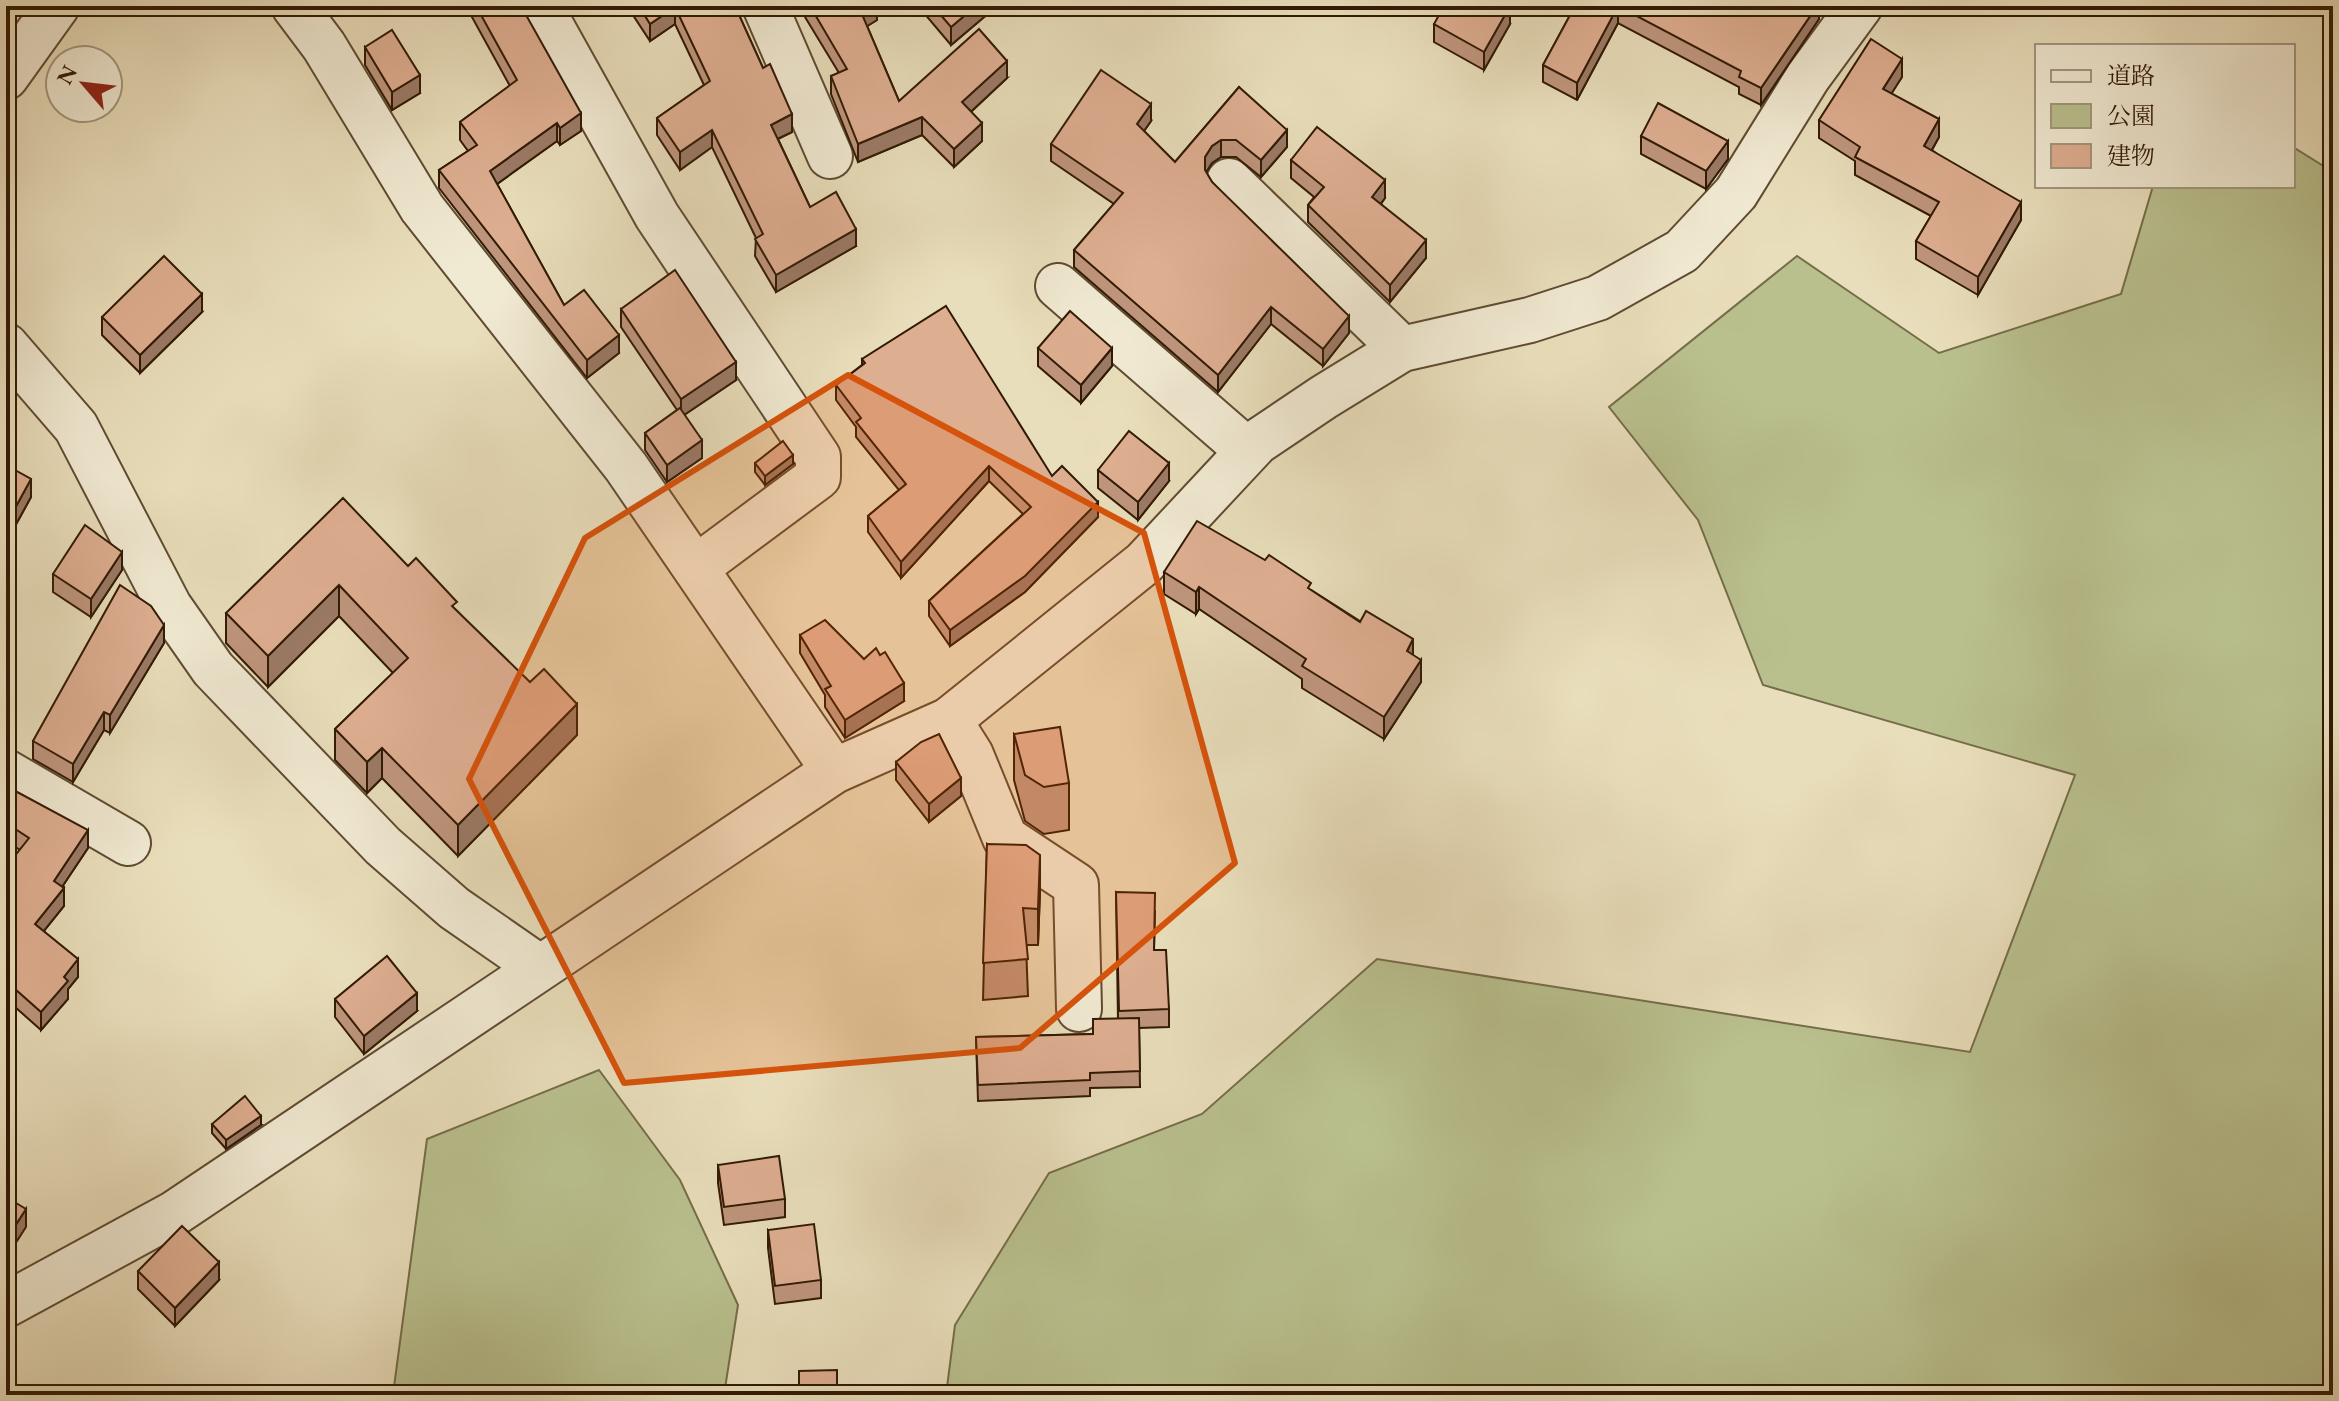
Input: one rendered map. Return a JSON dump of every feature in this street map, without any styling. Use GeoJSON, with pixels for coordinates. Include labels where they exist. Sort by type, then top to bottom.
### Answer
{"type":"FeatureCollection","features":[{"type":"Feature","properties":{"kind":"street"},"geometry":{"type":"LineString","coordinates":[[6,77],[57,6]]}},
{"type":"Feature","properties":{"kind":"street"},"geometry":{"type":"LineString","coordinates":[[294,6],[324,46],[422,208],[626,467],[834,771]]}},
{"type":"Feature","properties":{"kind":"street"},"geometry":{"type":"LineString","coordinates":[[540,6],[657,216],[818,457],[818,477],[697,567]]}},
{"type":"Feature","properties":{"kind":"street"},"geometry":{"type":"LineString","coordinates":[[765,6],[830,156]]}},
{"type":"Feature","properties":{"kind":"street"},"geometry":{"type":"LineString","coordinates":[[6,1305],[175,1213],[834,771],[949,720],[1144,563],[1248,451],[1324,397],[1402,349],[1530,320],[1598,298],[1682,251],[1736,193],[1808,77],[1860,6]]}},
{"type":"Feature","properties":{"kind":"street"},"geometry":{"type":"LineString","coordinates":[[1229,181],[1402,349]]}},
{"type":"Feature","properties":{"kind":"street"},"geometry":{"type":"LineString","coordinates":[[1058,286],[1248,451]]}},
{"type":"Feature","properties":{"kind":"street"},"geometry":{"type":"LineString","coordinates":[[6,346],[76,427],[169,606],[213,669],[383,846],[454,908],[539,967]]}},
{"type":"Feature","properties":{"kind":"street"},"geometry":{"type":"LineString","coordinates":[[949,720],[971,755],[1005,838],[1076,885],[1079,1009]]}},
{"type":"Feature","properties":{"kind":"street"},"geometry":{"type":"LineString","coordinates":[[7,775],[128,843]]}},
{"type":"Feature","properties":{"kind":"highlighted area"},"geometry":{"type":"Polygon","coordinates":[[[848,375],[1144,533],[1235,863],[1020,1048],[624,1083],[469,779],[585,538],[848,375]]]}},
{"type":"Feature","properties":{"kind":"green space"},"geometry":{"type":"Polygon","coordinates":[[[2295,148],[2333,172],[2333,1395],[946,1395],[955,1325],[1049,1173],[1202,1114],[1377,959],[1970,1052],[2075,775],[1763,685],[1698,520],[1609,407],[1797,256],[1939,353],[2121,294],[2152,188],[2295,188],[2295,148]]]}},
{"type":"Feature","properties":{"kind":"green space"},"geometry":{"type":"Polygon","coordinates":[[[599,1070],[680,1180],[738,1305],[724,1395],[350,1395],[394,1387],[427,1139],[599,1070]]]}},
{"type":"Feature","properties":{"kind":"building"},"geometry":{"type":"Polygon","coordinates":[[[476,6],[521,6],[581,113],[560,128],[557,123],[490,171],[564,305],[584,290],[619,335],[587,360],[439,170],[477,145],[460,122],[517,80],[476,6]]]}},
{"type":"Feature","properties":{"kind":"building"},"geometry":{"type":"Polygon","coordinates":[[[639,6],[735,6],[763,68],[770,64],[792,114],[771,125],[810,207],[836,192],[856,229],[776,275],[755,239],[763,234],[712,130],[680,152],[657,118],[710,81],[675,7],[650,24],[639,6]]]}},
{"type":"Feature","properties":{"kind":"building"},"geometry":{"type":"Polygon","coordinates":[[[810,6],[871,6],[861,12],[899,101],[979,29],[1007,61],[962,102],[982,123],[954,149],[922,117],[858,144],[831,76],[847,69],[810,6]]]}},
{"type":"Feature","properties":{"kind":"building"},"geometry":{"type":"Polygon","coordinates":[[[933,6],[976,6],[951,27],[933,6]]]}},
{"type":"Feature","properties":{"kind":"building"},"geometry":{"type":"Polygon","coordinates":[[[1444,6],[1510,6],[1484,52],[1434,24],[1444,6]]]}},
{"type":"Feature","properties":{"kind":"building"},"geometry":{"type":"Polygon","coordinates":[[[1575,6],[1618,6],[1577,83],[1543,65],[1575,6]]]}},
{"type":"Feature","properties":{"kind":"building"},"geometry":{"type":"Polygon","coordinates":[[[1618,6],[1817,6],[1761,88],[1739,77],[1741,71],[1618,6]]]}},
{"type":"Feature","properties":{"kind":"building"},"geometry":{"type":"Polygon","coordinates":[[[392,30],[420,75],[392,92],[365,47],[392,30]]]}},
{"type":"Feature","properties":{"kind":"building"},"geometry":{"type":"Polygon","coordinates":[[[1871,39],[1902,59],[1883,89],[1939,119],[1924,146],[2021,202],[1978,277],[1916,241],[1939,202],[1855,157],[1860,147],[1819,120],[1871,39]]]}},
{"type":"Feature","properties":{"kind":"building"},"geometry":{"type":"Polygon","coordinates":[[[1101,70],[1151,104],[1137,124],[1175,162],[1239,87],[1287,130],[1261,160],[1236,140],[1221,140],[1212,146],[1205,157],[1205,170],[1212,182],[1349,316],[1323,349],[1271,307],[1218,375],[1074,250],[1123,193],[1051,144],[1101,70]]]}},
{"type":"Feature","properties":{"kind":"building"},"geometry":{"type":"Polygon","coordinates":[[[1658,103],[1728,141],[1706,171],[1641,136],[1658,103]]]}},
{"type":"Feature","properties":{"kind":"building"},"geometry":{"type":"Polygon","coordinates":[[[1317,127],[1385,180],[1372,197],[1426,240],[1390,285],[1308,205],[1324,187],[1291,160],[1317,127]]]}},
{"type":"Feature","properties":{"kind":"building"},"geometry":{"type":"Polygon","coordinates":[[[164,256],[202,294],[140,355],[102,317],[164,256]]]}},
{"type":"Feature","properties":{"kind":"building"},"geometry":{"type":"Polygon","coordinates":[[[675,270],[736,362],[681,399],[621,309],[675,270]]]}},
{"type":"Feature","properties":{"kind":"building"},"geometry":{"type":"Polygon","coordinates":[[[946,306],[1052,476],[1062,466],[1098,502],[1025,576],[950,630],[929,601],[1031,507],[989,466],[901,562],[868,516],[906,484],[856,422],[861,418],[836,385],[865,363],[862,359],[946,306]]]}},
{"type":"Feature","properties":{"kind":"building"},"geometry":{"type":"Polygon","coordinates":[[[1070,311],[1112,348],[1081,385],[1038,348],[1070,311]]]}},
{"type":"Feature","properties":{"kind":"building"},"geometry":{"type":"Polygon","coordinates":[[[680,408],[702,440],[667,465],[645,433],[680,408]]]}},
{"type":"Feature","properties":{"kind":"building"},"geometry":{"type":"Polygon","coordinates":[[[1129,431],[1169,463],[1138,502],[1098,470],[1129,431]]]}},
{"type":"Feature","properties":{"kind":"building"},"geometry":{"type":"Polygon","coordinates":[[[783,441],[793,455],[765,476],[755,463],[783,441]]]}},
{"type":"Feature","properties":{"kind":"building"},"geometry":{"type":"Polygon","coordinates":[[[6,465],[31,479],[8,521],[6,520],[6,465]]]}},
{"type":"Feature","properties":{"kind":"building"},"geometry":{"type":"Polygon","coordinates":[[[343,498],[408,566],[416,558],[457,602],[452,606],[530,682],[544,669],[577,704],[458,825],[382,748],[367,762],[335,729],[408,658],[339,585],[268,656],[226,613],[343,498]]]}},
{"type":"Feature","properties":{"kind":"building"},"geometry":{"type":"Polygon","coordinates":[[[1197,521],[1265,560],[1269,555],[1311,583],[1308,588],[1360,622],[1366,611],[1413,639],[1407,651],[1421,660],[1384,717],[1302,666],[1306,659],[1199,587],[1196,592],[1164,572],[1197,521]]]}},
{"type":"Feature","properties":{"kind":"building"},"geometry":{"type":"Polygon","coordinates":[[[85,525],[122,552],[91,599],[53,574],[85,525]]]}},
{"type":"Feature","properties":{"kind":"building"},"geometry":{"type":"Polygon","coordinates":[[[120,585],[151,606],[164,625],[110,715],[104,712],[73,764],[33,741],[120,585]]]}},
{"type":"Feature","properties":{"kind":"building"},"geometry":{"type":"Polygon","coordinates":[[[825,620],[864,659],[876,648],[880,655],[885,652],[904,683],[845,720],[825,689],[831,686],[800,635],[825,620]]]}},
{"type":"Feature","properties":{"kind":"building"},"geometry":{"type":"Polygon","coordinates":[[[1060,727],[1069,783],[1044,787],[1025,775],[1014,734],[1060,727]]]}},
{"type":"Feature","properties":{"kind":"building"},"geometry":{"type":"Polygon","coordinates":[[[939,734],[961,778],[929,804],[896,762],[921,742],[939,734]]]}},
{"type":"Feature","properties":{"kind":"building"},"geometry":{"type":"Polygon","coordinates":[[[6,786],[88,830],[54,881],[64,888],[35,924],[78,959],[64,977],[68,981],[41,1012],[6,981],[6,867],[29,838],[6,823],[6,786]]]}},
{"type":"Feature","properties":{"kind":"building"},"geometry":{"type":"Polygon","coordinates":[[[987,844],[1026,845],[1040,855],[1038,909],[1023,908],[1028,959],[983,963],[987,844]]]}},
{"type":"Feature","properties":{"kind":"building"},"geometry":{"type":"Polygon","coordinates":[[[1116,892],[1155,893],[1154,950],[1166,950],[1169,1009],[1119,1011],[1116,892]]]}},
{"type":"Feature","properties":{"kind":"building"},"geometry":{"type":"Polygon","coordinates":[[[387,956],[417,993],[364,1036],[335,999],[387,956]]]}},
{"type":"Feature","properties":{"kind":"building"},"geometry":{"type":"Polygon","coordinates":[[[1139,1018],[1140,1071],[1090,1073],[1090,1080],[978,1085],[976,1037],[1093,1034],[1093,1019],[1139,1018]]]}},
{"type":"Feature","properties":{"kind":"building"},"geometry":{"type":"Polygon","coordinates":[[[245,1096],[261,1116],[226,1140],[212,1124],[245,1096]]]}},
{"type":"Feature","properties":{"kind":"building"},"geometry":{"type":"Polygon","coordinates":[[[779,1156],[785,1199],[724,1207],[718,1165],[779,1156]]]}},
{"type":"Feature","properties":{"kind":"building"},"geometry":{"type":"Polygon","coordinates":[[[6,1197],[26,1209],[6,1240],[6,1197]]]}},
{"type":"Feature","properties":{"kind":"building"},"geometry":{"type":"Polygon","coordinates":[[[814,1224],[821,1280],[775,1286],[768,1230],[814,1224]]]}},
{"type":"Feature","properties":{"kind":"building"},"geometry":{"type":"Polygon","coordinates":[[[182,1226],[219,1262],[175,1308],[138,1271],[182,1226]]]}},
{"type":"Feature","properties":{"kind":"building"},"geometry":{"type":"Polygon","coordinates":[[[837,1370],[837,1395],[799,1395],[799,1371],[837,1370]]]}}]}
